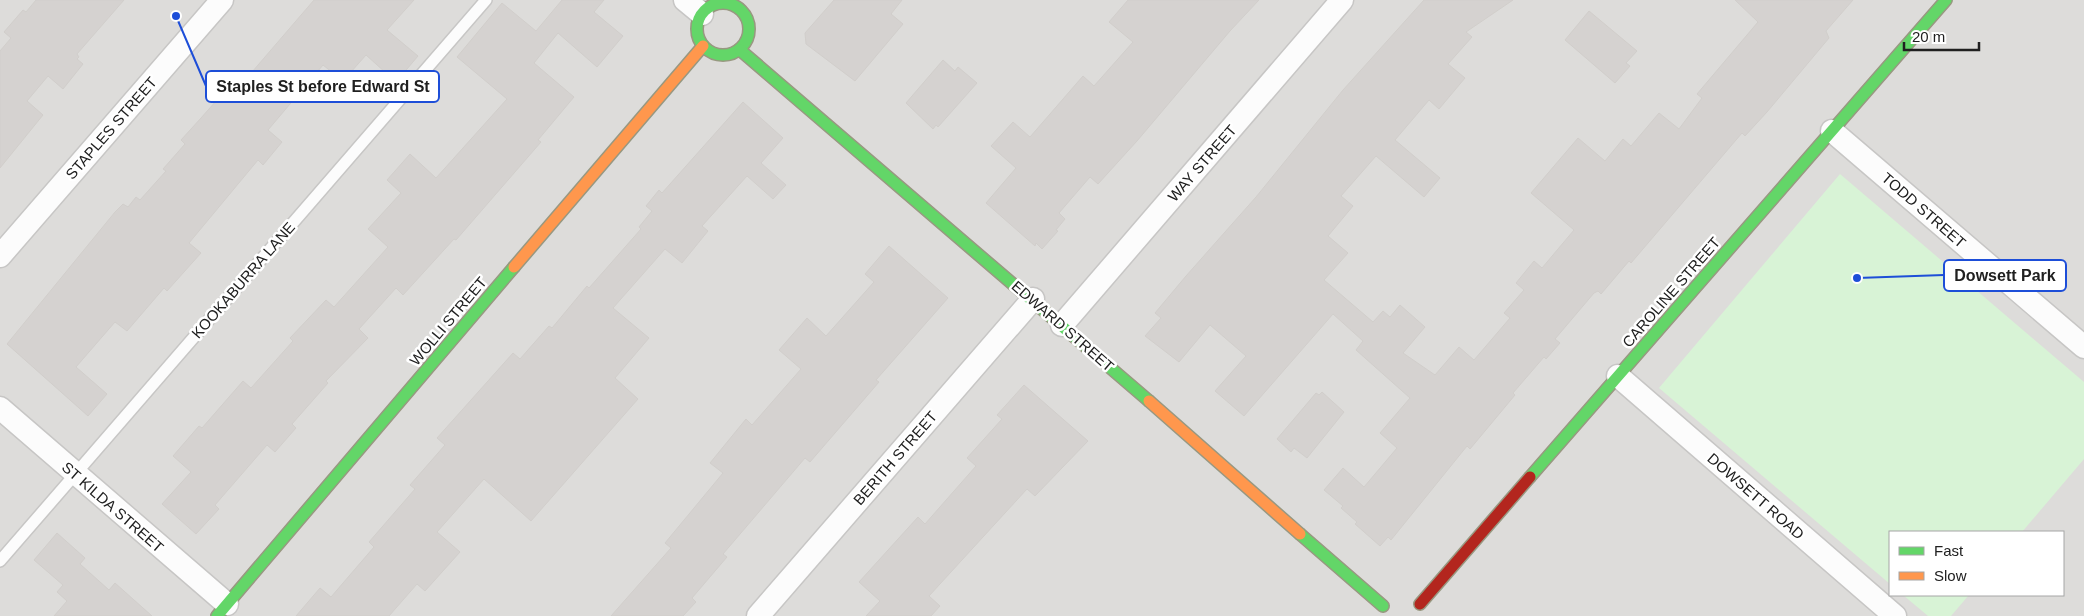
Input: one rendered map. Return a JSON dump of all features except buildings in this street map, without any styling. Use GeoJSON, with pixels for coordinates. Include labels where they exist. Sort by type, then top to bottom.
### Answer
{"type":"FeatureCollection","features":[{"type":"Feature","properties":{"kind":"street","name":"STAPLES STREET"},"geometry":{"type":"LineString","coordinates":[[0,256],[222,0]]}},
{"type":"Feature","properties":{"kind":"street","name":"WAY STREET"},"geometry":{"type":"LineString","coordinates":[[1062,325],[1342,0]]}},
{"type":"Feature","properties":{"kind":"street","name":"CAROLINE STREET"},"geometry":{"type":"LineString","coordinates":[[1420,604],[1946,0]]}},
{"type":"Feature","properties":{"kind":"street"},"geometry":{"type":"LineString","coordinates":[[724,3],[743,4],[750,29],[746,44],[733,54],[717,55],[703,46],[697,30],[694,7],[724,3]]}},
{"type":"Feature","properties":{"kind":"street","name":"WOLLI STREET"},"geometry":{"type":"LineString","coordinates":[[222,610],[703,46]]}},
{"type":"Feature","properties":{"kind":"street","name":"EDWARD STREET"},"geometry":{"type":"LineString","coordinates":[[740,50],[1033,299],[1380,611]]}},
{"type":"Feature","properties":{"kind":"street","name":"TODD STREET"},"geometry":{"type":"LineString","coordinates":[[1832,131],[2084,347]]}},
{"type":"Feature","properties":{"kind":"street","name":"BERITH STREET"},"geometry":{"type":"LineString","coordinates":[[758,616],[1033,299]]}},
{"type":"Feature","properties":{"kind":"street","name":"DOWSETT ROAD"},"geometry":{"type":"LineString","coordinates":[[1618,376],[1895,616]]}},
{"type":"Feature","properties":{"kind":"street","name":"ST KILDA STREET"},"geometry":{"type":"LineString","coordinates":[[0,408],[75,474],[222,610]]}},
{"type":"Feature","properties":{"kind":"street"},"geometry":{"type":"LineString","coordinates":[[1380,611],[1394,598]]}},
{"type":"Feature","properties":{"kind":"street"},"geometry":{"type":"LineString","coordinates":[[1408,598],[1420,604],[1427,616]]}},
{"type":"Feature","properties":{"kind":"lane","name":"KOOKABURRA LANE"},"geometry":{"type":"LineString","coordinates":[[0,561],[486,0]]}},
{"type":"Feature","properties":{"kind":"shaded area"},"geometry":{"type":"Polygon","coordinates":[[[0,0],[2084,0],[2084,616],[0,616],[0,0]]]}},
{"type":"Feature","properties":{"kind":"green space"},"geometry":{"type":"Polygon","coordinates":[[[1840,174],[2084,382],[2084,459],[2023,531],[1889,531],[1889,583],[1659,388],[1840,174]]]}},
{"type":"Feature","properties":{"kind":"green space"},"geometry":{"type":"Polygon","coordinates":[[[1904,596],[1968,596],[1951,616],[1928,616],[1904,596]]]}},
{"type":"Feature","properties":{"kind":"traffic: fast"},"geometry":{"type":"LineString","coordinates":[[1530,477],[1946,0]]}},
{"type":"Feature","properties":{"kind":"traffic: fast"},"geometry":{"type":"LineString","coordinates":[[718,3],[728,3],[742,10],[749,24],[749,29],[749,34],[742,48],[728,55],[718,55],[708,51],[701,44],[697,34],[697,24],[701,14],[708,7],[718,3]]}},
{"type":"Feature","properties":{"kind":"traffic: fast"},"geometry":{"type":"LineString","coordinates":[[740,50],[1149,401]]}},
{"type":"Feature","properties":{"kind":"traffic: fast"},"geometry":{"type":"LineString","coordinates":[[217,616],[514,267]]}},
{"type":"Feature","properties":{"kind":"traffic: fast"},"geometry":{"type":"LineString","coordinates":[[1300,534],[1383,606]]}},
{"type":"Feature","properties":{"kind":"traffic: slow"},"geometry":{"type":"LineString","coordinates":[[514,267],[703,46]]}},
{"type":"Feature","properties":{"kind":"traffic: slow"},"geometry":{"type":"LineString","coordinates":[[1149,401],[1300,534]]}},
{"type":"Feature","properties":{"kind":"traffic: jam"},"geometry":{"type":"LineString","coordinates":[[1420,604],[1530,477]]}},
{"type":"Feature","properties":{"kind":"place","name":"Staples St before Edward St"},"geometry":{"type":"Point","coordinates":[176,16]}},
{"type":"Feature","properties":{"kind":"place","name":"Dowsett Park"},"geometry":{"type":"Point","coordinates":[1857,278]}}]}
